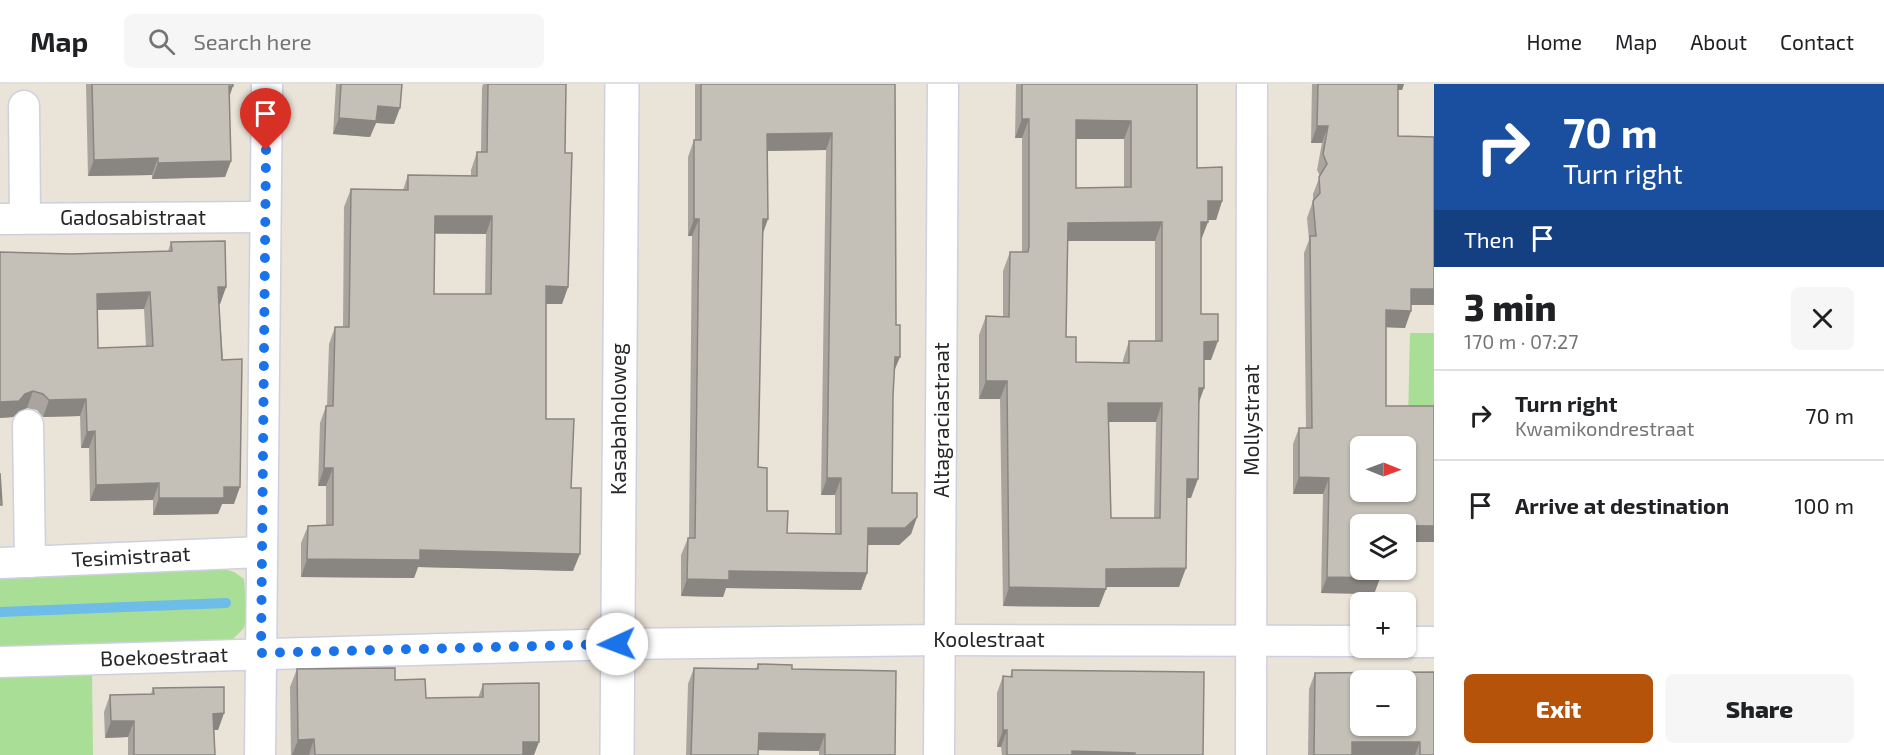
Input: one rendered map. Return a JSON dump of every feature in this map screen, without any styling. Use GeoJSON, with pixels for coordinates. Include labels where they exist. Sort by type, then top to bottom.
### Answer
{"type":"FeatureCollection","features":[{"type":"Feature","properties":{"kind":"street"},"geometry":{"type":"LineString","coordinates":[[260,755],[267,84]]}},
{"type":"Feature","properties":{"kind":"street","name":"Kasabaholoweg"},"geometry":{"type":"LineString","coordinates":[[617,755],[622,84]]}},
{"type":"Feature","properties":{"kind":"street","name":"Altagraciastraat"},"geometry":{"type":"LineString","coordinates":[[939,755],[943,84]]}},
{"type":"Feature","properties":{"kind":"street","name":"Mollystraat"},"geometry":{"type":"LineString","coordinates":[[1251,755],[1252,84]]}},
{"type":"Feature","properties":{"kind":"street"},"geometry":{"type":"LineString","coordinates":[[12,219],[24,106]]}},
{"type":"Feature","properties":{"kind":"street","name":"Gadosabistraat"},"geometry":{"type":"LineString","coordinates":[[12,219],[265,217]]}},
{"type":"Feature","properties":{"kind":"street"},"geometry":{"type":"LineString","coordinates":[[28,425],[30,562]]}},
{"type":"Feature","properties":{"kind":"street","name":"Tesimistraat"},"geometry":{"type":"LineString","coordinates":[[0,563],[261,552]]}},
{"type":"Feature","properties":{"kind":"street","name":"Koolestraat"},"geometry":{"type":"LineString","coordinates":[[617,644],[941,640],[1350,641]]}},
{"type":"Feature","properties":{"kind":"street"},"geometry":{"type":"LineString","coordinates":[[1416,642],[1434,642]]}},
{"type":"Feature","properties":{"kind":"street","name":"Boekoestraat"},"geometry":{"type":"LineString","coordinates":[[0,662],[617,644]]}},
{"type":"Feature","properties":{"kind":"green space"},"geometry":{"type":"Polygon","coordinates":[[[1410,333],[1434,333],[1434,421],[1408,421],[1410,333]]]}},
{"type":"Feature","properties":{"kind":"green space"},"geometry":{"type":"Polygon","coordinates":[[[220,568],[234,572],[244,579],[247,616],[244,628],[233,639],[222,642],[0,650],[0,574],[220,568]]]}},
{"type":"Feature","properties":{"kind":"green space"},"geometry":{"type":"Polygon","coordinates":[[[92,672],[93,755],[0,755],[0,673],[92,672]]]}},
{"type":"Feature","properties":{"kind":"building"},"geometry":{"type":"Polygon","coordinates":[[[92,84],[233,84],[229,86],[231,161],[158,163],[158,158],[94,160],[92,84]]]}},
{"type":"Feature","properties":{"kind":"building"},"geometry":{"type":"Polygon","coordinates":[[[341,84],[402,84],[400,108],[378,106],[376,121],[339,118],[341,84]]]}},
{"type":"Feature","properties":{"kind":"building"},"geometry":{"type":"Polygon","coordinates":[[[488,84],[566,84],[565,153],[572,153],[568,287],[546,286],[546,419],[574,419],[571,488],[581,488],[580,554],[420,550],[420,560],[307,559],[308,526],[333,525],[333,468],[324,468],[326,406],[333,406],[335,327],[349,327],[351,189],[408,190],[408,175],[477,176],[477,152],[487,152],[488,84]],[[435,216],[434,294],[491,294],[492,216],[435,216]]]}},
{"type":"Feature","properties":{"kind":"building"},"geometry":{"type":"Polygon","coordinates":[[[701,84],[895,84],[896,325],[900,325],[900,357],[895,357],[892,493],[917,493],[917,517],[905,528],[868,528],[867,573],[729,571],[729,580],[687,579],[688,538],[695,538],[699,219],[694,219],[694,140],[701,140],[701,84]],[[832,133],[767,134],[768,219],[763,219],[758,467],[767,468],[767,511],[788,511],[787,533],[841,534],[841,478],[827,478],[832,133]]]}},
{"type":"Feature","properties":{"kind":"building"},"geometry":{"type":"Polygon","coordinates":[[[1022,84],[1197,84],[1197,168],[1222,167],[1222,201],[1208,201],[1208,222],[1201,222],[1201,314],[1218,314],[1218,341],[1204,342],[1204,388],[1199,388],[1198,479],[1187,479],[1186,568],[1106,569],[1106,589],[1009,587],[1007,381],[986,381],[986,316],[1009,317],[1010,252],[1028,252],[1029,119],[1022,119],[1022,84]],[[1076,120],[1076,188],[1131,187],[1131,121],[1076,120]],[[1162,222],[1068,223],[1066,337],[1076,337],[1076,362],[1129,363],[1129,341],[1162,341],[1162,222]],[[1108,403],[1111,518],[1160,518],[1162,403],[1108,403]]]}},
{"type":"Feature","properties":{"kind":"building"},"geometry":{"type":"Polygon","coordinates":[[[1318,84],[1398,84],[1398,136],[1434,137],[1434,289],[1411,289],[1411,311],[1386,310],[1386,406],[1434,406],[1434,526],[1416,526],[1416,514],[1350,514],[1350,577],[1327,577],[1329,478],[1299,477],[1299,428],[1312,428],[1310,236],[1316,236],[1313,201],[1320,193],[1319,177],[1327,164],[1323,154],[1328,126],[1317,126],[1318,84]]]}},
{"type":"Feature","properties":{"kind":"building"},"geometry":{"type":"Polygon","coordinates":[[[225,241],[226,287],[218,287],[222,360],[242,359],[240,487],[224,487],[224,498],[159,498],[159,483],[96,485],[95,431],[87,432],[86,399],[49,400],[43,394],[33,391],[25,394],[19,401],[0,402],[0,252],[71,254],[172,251],[171,242],[225,241]],[[150,292],[97,294],[98,348],[153,346],[150,292]]]}},
{"type":"Feature","properties":{"kind":"building"},"geometry":{"type":"Polygon","coordinates":[[[0,473],[2,505],[0,505],[0,473]]]}},
{"type":"Feature","properties":{"kind":"building"},"geometry":{"type":"Polygon","coordinates":[[[758,664],[792,665],[792,669],[896,671],[895,755],[825,755],[825,734],[759,733],[758,755],[691,755],[694,668],[758,669],[758,664]]]}},
{"type":"Feature","properties":{"kind":"building"},"geometry":{"type":"Polygon","coordinates":[[[395,668],[395,680],[425,679],[426,698],[483,697],[483,684],[539,683],[539,742],[523,742],[523,755],[315,755],[314,739],[298,740],[297,669],[395,668]]]}},
{"type":"Feature","properties":{"kind":"building"},"geometry":{"type":"Polygon","coordinates":[[[1012,670],[1204,672],[1203,755],[1135,755],[1135,753],[1072,751],[1072,755],[1007,755],[1007,730],[1003,730],[1003,676],[1012,677],[1012,670]]]}},
{"type":"Feature","properties":{"kind":"building"},"geometry":{"type":"Polygon","coordinates":[[[1416,672],[1434,672],[1434,755],[1420,755],[1420,742],[1352,742],[1352,755],[1314,755],[1315,673],[1350,673],[1350,736],[1416,736],[1416,672]]]}},
{"type":"Feature","properties":{"kind":"building"},"geometry":{"type":"Polygon","coordinates":[[[224,687],[224,713],[213,714],[215,755],[134,755],[134,721],[111,721],[110,695],[154,694],[153,688],[224,687]]]}},
{"type":"Feature","properties":{"kind":"waterway"},"geometry":{"type":"LineString","coordinates":[[0,612],[226,603]]}},
{"type":"Feature","properties":{"kind":"route"},"geometry":{"type":"LineString","coordinates":[[266,150],[261,653],[617,644]]}}]}
